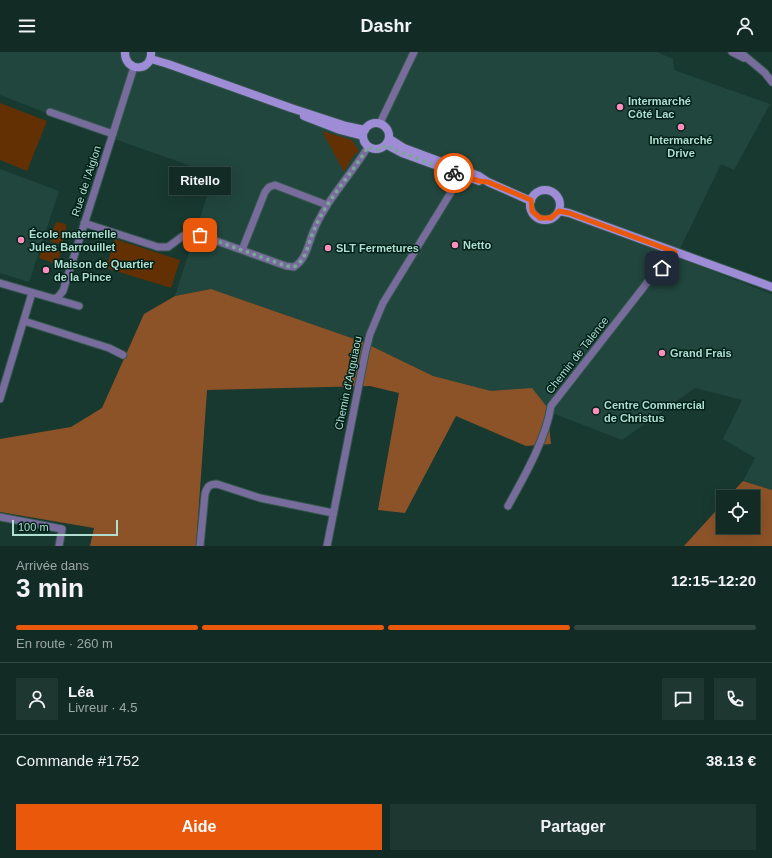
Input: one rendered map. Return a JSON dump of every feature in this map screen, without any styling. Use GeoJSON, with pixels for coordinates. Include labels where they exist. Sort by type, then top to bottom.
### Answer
{"type":"FeatureCollection","features":[{"type":"Feature","properties":{"kind":"main road"},"geometry":{"type":"LineString","coordinates":[[125,52],[125,59],[134,67],[142,67],[146,65],[151,55],[168,64],[364,133]]}},
{"type":"Feature","properties":{"kind":"main road"},"geometry":{"type":"LineString","coordinates":[[371,124],[380,124],[389,131],[388,142],[384,148],[376,150],[365,144],[364,133],[371,124]]}},
{"type":"Feature","properties":{"kind":"main road"},"geometry":{"type":"LineString","coordinates":[[388,142],[393,149],[461,176],[488,182]]}},
{"type":"Feature","properties":{"kind":"main road"},"geometry":{"type":"LineString","coordinates":[[388,142],[480,176],[488,182],[531,200]]}},
{"type":"Feature","properties":{"kind":"main road"},"geometry":{"type":"LineString","coordinates":[[543,190],[551,191],[559,199],[559,211],[551,218],[540,218],[532,211],[531,200],[536,194],[543,190]]}},
{"type":"Feature","properties":{"kind":"main road"},"geometry":{"type":"LineString","coordinates":[[559,211],[569,213],[772,287]]}},
{"type":"Feature","properties":{"kind":"street"},"geometry":{"type":"LineString","coordinates":[[380,124],[414,52]]}},
{"type":"Feature","properties":{"kind":"street"},"geometry":{"type":"LineString","coordinates":[[732,52],[753,63]]}},
{"type":"Feature","properties":{"kind":"street"},"geometry":{"type":"LineString","coordinates":[[740,52],[765,73],[772,82]]}},
{"type":"Feature","properties":{"kind":"street","name":"Rue de l'Aiglon"},"geometry":{"type":"LineString","coordinates":[[55,298],[63,291],[134,67]]}},
{"type":"Feature","properties":{"kind":"street"},"geometry":{"type":"LineString","coordinates":[[50,112],[113,134]]}},
{"type":"Feature","properties":{"kind":"street"},"geometry":{"type":"LineString","coordinates":[[84,223],[158,247],[168,247],[183,236],[190,233],[200,235],[286,266],[294,267],[300,263],[305,256],[314,229],[327,205],[368,147]]}},
{"type":"Feature","properties":{"kind":"street","name":"Chemin d'Anguiaou"},"geometry":{"type":"LineString","coordinates":[[328,546],[364,354],[373,327],[383,304],[461,176]]}},
{"type":"Feature","properties":{"kind":"street"},"geometry":{"type":"LineString","coordinates":[[242,250],[265,192],[269,187],[275,185],[283,187],[327,205]]}},
{"type":"Feature","properties":{"kind":"street","name":"Chemin de Talence"},"geometry":{"type":"LineString","coordinates":[[508,506],[536,450],[549,419],[551,406],[650,278],[668,263],[675,252]]}},
{"type":"Feature","properties":{"kind":"street"},"geometry":{"type":"LineString","coordinates":[[0,283],[79,306]]}},
{"type":"Feature","properties":{"kind":"street"},"geometry":{"type":"LineString","coordinates":[[0,399],[32,293]]}},
{"type":"Feature","properties":{"kind":"street"},"geometry":{"type":"LineString","coordinates":[[24,321],[109,348],[123,354]]}},
{"type":"Feature","properties":{"kind":"street"},"geometry":{"type":"LineString","coordinates":[[200,546],[205,494],[211,484],[217,484],[260,498],[333,513]]}},
{"type":"Feature","properties":{"kind":"street"},"geometry":{"type":"LineString","coordinates":[[0,517],[62,529],[59,546]]}},
{"type":"Feature","properties":{"kind":"shaded area"},"geometry":{"type":"Polygon","coordinates":[[[0,52],[657,52],[673,59],[674,70],[770,104],[734,170],[721,164],[676,257],[772,294],[772,490],[743,481],[755,458],[723,439],[742,400],[695,388],[622,440],[547,411],[433,376],[363,342],[211,289],[175,296],[214,174],[106,136],[0,95],[0,52]]]}},
{"type":"Feature","properties":{"kind":"shaded area"},"geometry":{"type":"Polygon","coordinates":[[[0,103],[47,121],[27,171],[0,160],[0,103]]]}},
{"type":"Feature","properties":{"kind":"shaded area"},"geometry":{"type":"Polygon","coordinates":[[[322,131],[352,140],[359,151],[354,155],[344,172],[322,131]]]}},
{"type":"Feature","properties":{"kind":"shaded area","name":"École maternelle Jules Barrouillet"},"geometry":{"type":"Polygon","coordinates":[[[0,169],[59,191],[29,282],[0,273],[0,169]]]}},
{"type":"Feature","properties":{"kind":"shaded area"},"geometry":{"type":"Polygon","coordinates":[[[57,222],[66,224],[65,235],[60,244],[51,242],[50,239],[57,222]]]}},
{"type":"Feature","properties":{"kind":"shaded area"},"geometry":{"type":"Polygon","coordinates":[[[115,239],[180,260],[171,288],[106,268],[115,239]]]}},
{"type":"Feature","properties":{"kind":"shaded area"},"geometry":{"type":"Polygon","coordinates":[[[43,246],[61,252],[57,264],[39,258],[43,246]]]}},
{"type":"Feature","properties":{"kind":"shaded area"},"geometry":{"type":"Polygon","coordinates":[[[211,289],[363,342],[433,376],[491,391],[532,388],[547,407],[551,444],[526,446],[456,416],[405,513],[378,510],[399,393],[370,386],[207,390],[196,546],[90,546],[94,528],[0,512],[0,439],[71,427],[102,408],[144,314],[175,296],[211,289]]]}},
{"type":"Feature","properties":{"kind":"shaded area"},"geometry":{"type":"Polygon","coordinates":[[[743,481],[772,490],[772,546],[684,546],[716,511],[716,534],[760,534],[760,490],[735,490],[743,481]]]}},
{"type":"Feature","properties":{"kind":"way so far"},"geometry":{"type":"LineString","coordinates":[[200,235],[286,266],[294,267],[300,263],[305,256],[314,229],[327,205],[368,147],[376,150],[384,148],[387,145],[393,149],[454,173]]}},
{"type":"Feature","properties":{"kind":"place","name":"Intermarché Côté Lac"},"geometry":{"type":"Point","coordinates":[620,107]}},
{"type":"Feature","properties":{"kind":"place","name":"Intermarché Drive"},"geometry":{"type":"Point","coordinates":[681,127]}},
{"type":"Feature","properties":{"kind":"place","name":"Ritello"},"geometry":{"type":"Point","coordinates":[200,235]}},
{"type":"Feature","properties":{"kind":"place","name":"École maternelle Jules Barrouillet"},"geometry":{"type":"Point","coordinates":[21,240]}},
{"type":"Feature","properties":{"kind":"place","name":"Netto"},"geometry":{"type":"Point","coordinates":[455,245]}},
{"type":"Feature","properties":{"kind":"place","name":"SLT Fermetures"},"geometry":{"type":"Point","coordinates":[328,248]}},
{"type":"Feature","properties":{"kind":"place","name":"Maison de Quartier de la Pince"},"geometry":{"type":"Point","coordinates":[46,270]}},
{"type":"Feature","properties":{"kind":"place","name":"Grand Frais"},"geometry":{"type":"Point","coordinates":[662,353]}},
{"type":"Feature","properties":{"kind":"place","name":"Centre Commercial de Christus"},"geometry":{"type":"Point","coordinates":[596,411]}},
{"type":"Feature","properties":{"kind":"route"},"geometry":{"type":"LineString","coordinates":[[454,173],[479,181],[488,182],[531,200],[532,211],[540,218],[551,218],[559,211],[569,213],[675,252],[668,263],[662,268]]}}]}
